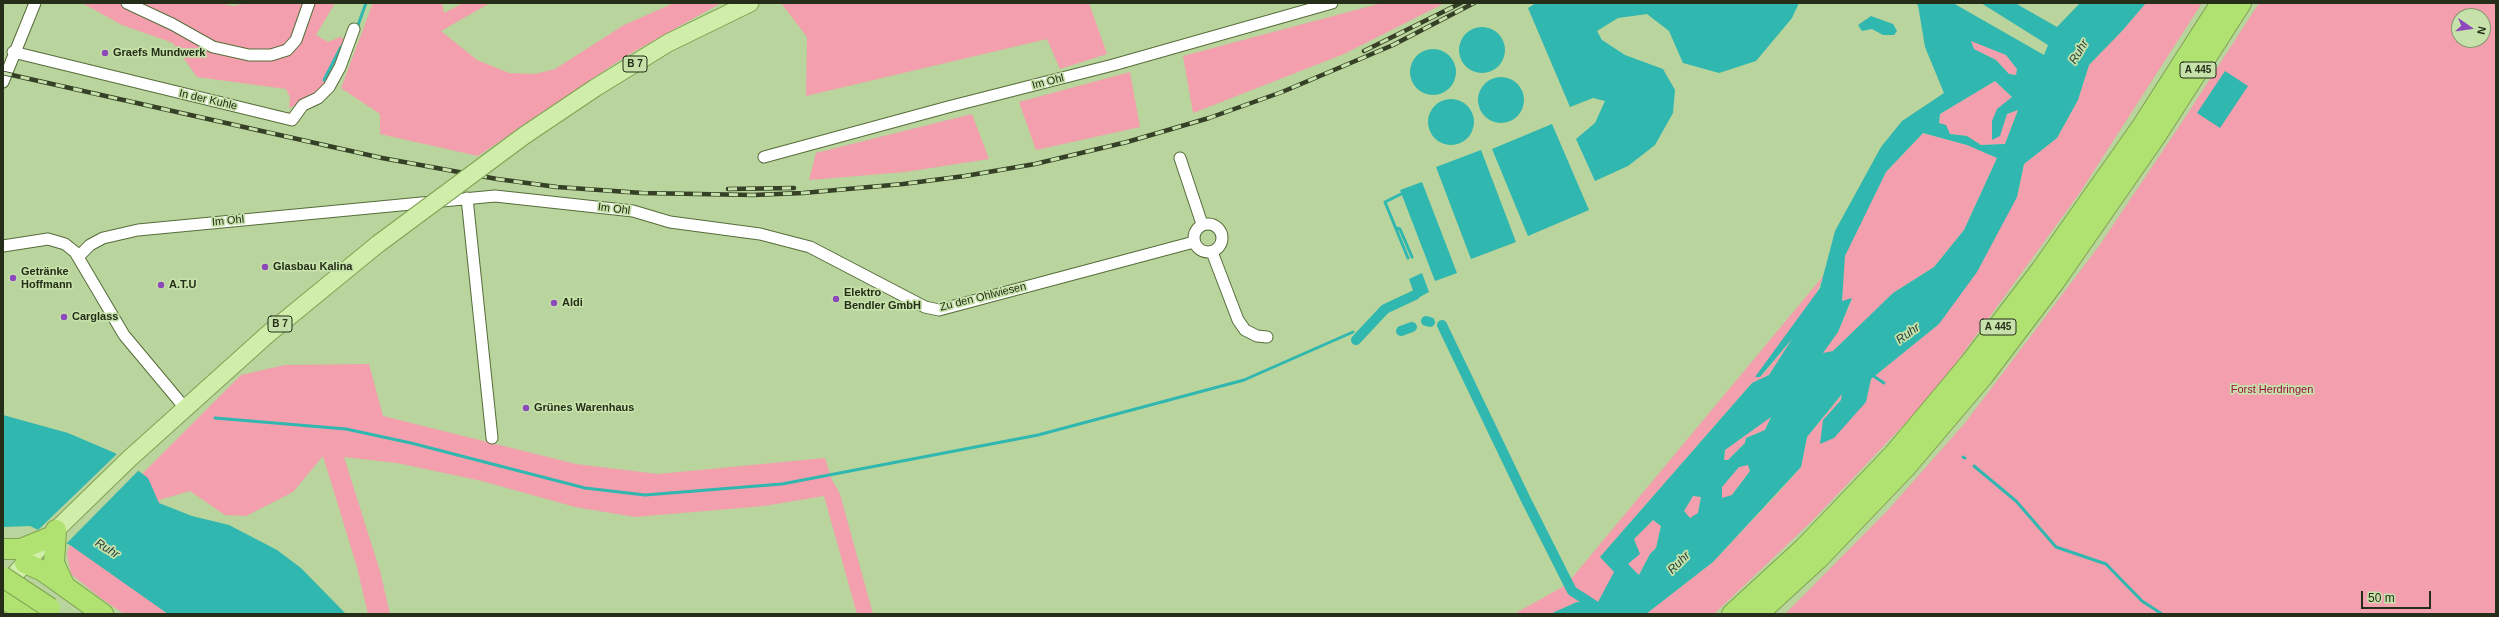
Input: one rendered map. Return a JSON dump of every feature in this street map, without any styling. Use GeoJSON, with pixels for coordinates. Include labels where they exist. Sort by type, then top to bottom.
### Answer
{"type":"FeatureCollection","features":[{"type":"Feature","properties":{"kind":"highway","name":"A 445"},"geometry":{"type":"LineString","coordinates":[[1732,614],[1805,547],[1894,454],[1971,362],[2041,270],[2142,125],[2221,3]]}},
{"type":"Feature","properties":{"kind":"highway","name":"A 445"},"geometry":{"type":"LineString","coordinates":[[1758,614],[1818,559],[1906,467],[1984,375],[2055,281],[2150,144],[2241,3]]}},
{"type":"Feature","properties":{"kind":"highway"},"geometry":{"type":"LineString","coordinates":[[3,586],[6,565],[5,553],[39,546]]}},
{"type":"Feature","properties":{"kind":"highway"},"geometry":{"type":"LineString","coordinates":[[39,546],[54,563],[66,589]]}},
{"type":"Feature","properties":{"kind":"highway"},"geometry":{"type":"LineString","coordinates":[[39,546],[43,572],[103,614]]}},
{"type":"Feature","properties":{"kind":"highway"},"geometry":{"type":"LineString","coordinates":[[3,577],[55,611]]}},
{"type":"Feature","properties":{"kind":"highway"},"geometry":{"type":"LineString","coordinates":[[3,598],[28,614]]}},
{"type":"Feature","properties":{"kind":"main road","name":"B 7"},"geometry":{"type":"LineString","coordinates":[[3,586],[39,546],[129,459],[268,334],[378,244],[525,135],[595,88],[668,43],[750,3]]}},
{"type":"Feature","properties":{"kind":"street"},"geometry":{"type":"LineString","coordinates":[[3,82],[13,52],[35,3]]}},
{"type":"Feature","properties":{"kind":"street"},"geometry":{"type":"LineString","coordinates":[[127,3],[172,24],[213,47],[249,55],[271,55],[286,50],[296,40],[308,3]]}},
{"type":"Feature","properties":{"kind":"street","name":"Im Ohl"},"geometry":{"type":"LineString","coordinates":[[764,157],[948,107],[1114,65],[1332,3]]}},
{"type":"Feature","properties":{"kind":"street","name":"In der Kuhle"},"geometry":{"type":"LineString","coordinates":[[13,52],[292,120],[303,105],[318,98],[329,87],[340,67],[354,29]]}},
{"type":"Feature","properties":{"kind":"street"},"geometry":{"type":"LineString","coordinates":[[1180,158],[1202,224]]}},
{"type":"Feature","properties":{"kind":"street","name":"Im Ohl"},"geometry":{"type":"LineString","coordinates":[[79,256],[90,245],[103,238],[138,230],[495,196],[633,211],[670,222],[760,234]]}},
{"type":"Feature","properties":{"kind":"street"},"geometry":{"type":"LineString","coordinates":[[467,198],[492,438]]}},
{"type":"Feature","properties":{"kind":"street"},"geometry":{"type":"LineString","coordinates":[[1202,224],[1216,226],[1221,233],[1220,246],[1212,252],[1199,250],[1194,242],[1195,230],[1202,224]]}},
{"type":"Feature","properties":{"kind":"street","name":"Zu den Ohlwiesen"},"geometry":{"type":"LineString","coordinates":[[760,234],[810,247],[925,307],[939,310],[1194,242]]}},
{"type":"Feature","properties":{"kind":"street"},"geometry":{"type":"LineString","coordinates":[[3,246],[48,239],[65,244],[79,256],[124,335],[185,408]]}},
{"type":"Feature","properties":{"kind":"street"},"geometry":{"type":"LineString","coordinates":[[1212,252],[1238,320],[1245,330],[1257,336],[1267,337]]}},
{"type":"Feature","properties":{"kind":"green space"},"geometry":{"type":"Polygon","coordinates":[[[82,3],[217,3],[234,6],[246,3],[335,3],[316,35],[328,42],[340,37],[345,39],[327,85],[302,103],[289,108],[290,97],[286,89],[197,77],[173,43],[122,25],[82,3]]]}},
{"type":"Feature","properties":{"kind":"green space"},"geometry":{"type":"Polygon","coordinates":[[[373,3],[442,3],[444,13],[463,3],[490,3],[441,31],[477,60],[509,73],[535,74],[555,69],[624,25],[674,3],[721,3],[626,56],[478,156],[380,134],[380,114],[341,88],[373,3]]]}},
{"type":"Feature","properties":{"kind":"green space"},"geometry":{"type":"Polygon","coordinates":[[[781,3],[1089,3],[1107,54],[1060,69],[1047,39],[806,96],[807,37],[781,3]]]}},
{"type":"Feature","properties":{"kind":"green space"},"geometry":{"type":"Polygon","coordinates":[[[1382,3],[1445,3],[1344,54],[1193,113],[1183,56],[1382,3]]]}},
{"type":"Feature","properties":{"kind":"green space"},"geometry":{"type":"Polygon","coordinates":[[[2146,3],[2202,3],[2079,194],[1934,393],[1812,521],[1714,614],[1646,614],[1713,562],[1780,491],[1801,467],[1807,437],[1843,393],[1841,400],[1823,420],[1866,402],[1871,379],[1939,324],[2017,197],[2024,164],[2057,138],[2078,100],[2089,65],[2122,31],[2146,3]]]}},
{"type":"Feature","properties":{"kind":"green space","name":"Forst Herdringen"},"geometry":{"type":"Polygon","coordinates":[[[2259,3],[2496,3],[2496,614],[1785,614],[1888,510],[1965,423],[2099,246],[2259,3]]]}},
{"type":"Feature","properties":{"kind":"green space"},"geometry":{"type":"Polygon","coordinates":[[[1970,40],[2006,55],[2017,69],[2016,75],[2009,74],[1996,60],[1974,49],[1970,40]]]}},
{"type":"Feature","properties":{"kind":"green space"},"geometry":{"type":"Polygon","coordinates":[[[1130,72],[1140,127],[1036,150],[1019,102],[1130,72]]]}},
{"type":"Feature","properties":{"kind":"green space"},"geometry":{"type":"Polygon","coordinates":[[[1995,81],[2012,97],[2000,136],[2007,114],[2018,110],[2005,144],[1981,145],[1967,136],[1950,134],[1939,123],[1940,114],[1995,81]]]}},
{"type":"Feature","properties":{"kind":"green space"},"geometry":{"type":"Polygon","coordinates":[[[972,114],[989,159],[905,172],[809,180],[816,153],[972,114]]]}},
{"type":"Feature","properties":{"kind":"green space"},"geometry":{"type":"Polygon","coordinates":[[[1923,133],[1967,145],[1997,158],[1964,230],[1934,267],[1893,293],[1833,351],[1822,354],[1838,332],[1852,299],[1842,301],[1844,256],[1886,172],[1923,133]]]}},
{"type":"Feature","properties":{"kind":"green space"},"geometry":{"type":"Polygon","coordinates":[[[1824,275],[1816,295],[1761,377],[1795,335],[1769,375],[1752,383],[1600,557],[1615,572],[1597,604],[1577,602],[1550,614],[1514,614],[1566,585],[1824,275]]]}},
{"type":"Feature","properties":{"kind":"green space"},"geometry":{"type":"Polygon","coordinates":[[[1938,302],[1928,323],[1916,331],[1915,320],[1938,302]]]}},
{"type":"Feature","properties":{"kind":"green space"},"geometry":{"type":"Polygon","coordinates":[[[369,364],[383,416],[576,464],[658,474],[825,458],[832,480],[840,494],[873,614],[857,614],[824,496],[764,506],[635,517],[575,507],[482,481],[397,463],[344,457],[380,571],[390,614],[368,614],[357,567],[323,456],[293,492],[246,516],[225,515],[190,491],[159,500],[168,525],[96,520],[241,375],[285,365],[369,364]]]}},
{"type":"Feature","properties":{"kind":"green space"},"geometry":{"type":"Polygon","coordinates":[[[1771,416],[1765,430],[1746,438],[1745,443],[1728,460],[1724,460],[1725,450],[1771,416]]]}},
{"type":"Feature","properties":{"kind":"green space"},"geometry":{"type":"Polygon","coordinates":[[[1748,465],[1750,471],[1732,495],[1722,499],[1722,487],[1739,466],[1748,465]]]}},
{"type":"Feature","properties":{"kind":"green space"},"geometry":{"type":"Polygon","coordinates":[[[1693,496],[1701,496],[1698,514],[1690,518],[1684,511],[1693,496]]]}},
{"type":"Feature","properties":{"kind":"green space"},"geometry":{"type":"Polygon","coordinates":[[[1653,520],[1661,526],[1656,548],[1650,554],[1639,575],[1627,564],[1639,554],[1634,539],[1653,520]]]}},
{"type":"Feature","properties":{"kind":"green space"},"geometry":{"type":"Polygon","coordinates":[[[70,545],[100,564],[168,614],[124,614],[102,599],[71,574],[67,553],[70,545]]]}},
{"type":"Feature","properties":{"kind":"water"},"geometry":{"type":"Polygon","coordinates":[[[1536,3],[1799,3],[1792,18],[1756,61],[1719,73],[1683,63],[1669,31],[1647,14],[1618,18],[1597,31],[1602,40],[1625,55],[1663,69],[1675,90],[1673,113],[1655,145],[1628,166],[1595,181],[1576,139],[1595,123],[1605,101],[1593,98],[1570,107],[1528,8],[1536,3]]]}},
{"type":"Feature","properties":{"kind":"water"},"geometry":{"type":"Polygon","coordinates":[[[1914,3],[1953,3],[2044,55],[2048,45],[1981,3],[2015,3],[2057,27],[2080,3],[2146,3],[2122,31],[2089,65],[2078,100],[2057,138],[2024,164],[2017,197],[1977,272],[1939,324],[1871,379],[1866,402],[1834,438],[1820,444],[1823,420],[1841,400],[1842,394],[1807,437],[1801,467],[1713,562],[1646,614],[1550,614],[1577,602],[1597,604],[1614,572],[1600,557],[1752,383],[1769,375],[1792,339],[1760,377],[1755,377],[1820,288],[1835,231],[1881,147],[1902,121],[1944,93],[1925,47],[1918,5],[1914,3]],[[1971,41],[1974,49],[1996,60],[2009,74],[2016,75],[2017,69],[2006,55],[1971,41]],[[1995,81],[1940,114],[1939,123],[1946,125],[1950,134],[1967,136],[1981,145],[2005,144],[2018,110],[2007,114],[2000,136],[1992,140],[1992,121],[1997,109],[2012,97],[1995,81]],[[1923,133],[1886,172],[1845,256],[1842,301],[1852,298],[1838,332],[1823,353],[1833,351],[1893,293],[1934,267],[1964,230],[1997,158],[1967,145],[1923,133]],[[1937,302],[1915,320],[1916,331],[1928,323],[1937,302]],[[1771,417],[1725,450],[1724,460],[1728,460],[1745,443],[1746,438],[1765,430],[1771,417]],[[1748,465],[1739,467],[1722,487],[1722,498],[1732,495],[1750,471],[1748,465]],[[1693,496],[1684,511],[1690,518],[1698,513],[1701,497],[1693,496]],[[1653,520],[1634,539],[1640,554],[1628,564],[1639,575],[1650,554],[1656,548],[1661,526],[1653,520]]]}},
{"type":"Feature","properties":{"kind":"water"},"geometry":{"type":"Polygon","coordinates":[[[1871,16],[1893,24],[1897,31],[1894,35],[1883,35],[1872,29],[1862,31],[1858,25],[1871,16]]]}},
{"type":"Feature","properties":{"kind":"water"},"geometry":{"type":"Polygon","coordinates":[[[1478,27],[1486,27],[1495,31],[1501,37],[1505,50],[1501,63],[1495,69],[1486,73],[1478,73],[1469,69],[1463,63],[1459,54],[1459,46],[1463,37],[1469,31],[1478,27]]]}},
{"type":"Feature","properties":{"kind":"water"},"geometry":{"type":"Polygon","coordinates":[[[1433,49],[1446,53],[1452,59],[1456,72],[1452,85],[1446,91],[1433,95],[1420,91],[1414,85],[1410,72],[1414,59],[1420,53],[1433,49]]]}},
{"type":"Feature","properties":{"kind":"water"},"geometry":{"type":"Polygon","coordinates":[[[2225,71],[2248,86],[2220,128],[2197,113],[2225,71]]]}},
{"type":"Feature","properties":{"kind":"water"},"geometry":{"type":"Polygon","coordinates":[[[1501,77],[1514,81],[1520,87],[1524,100],[1520,113],[1514,119],[1501,123],[1488,119],[1482,113],[1478,100],[1482,87],[1488,81],[1501,77]]]}},
{"type":"Feature","properties":{"kind":"water"},"geometry":{"type":"Polygon","coordinates":[[[1451,99],[1464,103],[1470,109],[1474,122],[1470,135],[1464,141],[1451,145],[1438,141],[1432,135],[1428,122],[1432,109],[1438,103],[1451,99]]]}},
{"type":"Feature","properties":{"kind":"water"},"geometry":{"type":"Polygon","coordinates":[[[1552,124],[1589,210],[1528,236],[1492,149],[1552,124]]]}},
{"type":"Feature","properties":{"kind":"water"},"geometry":{"type":"Polygon","coordinates":[[[1481,150],[1516,242],[1471,259],[1436,167],[1481,150]]]}},
{"type":"Feature","properties":{"kind":"water"},"geometry":{"type":"Polygon","coordinates":[[[1422,182],[1457,273],[1435,281],[1400,190],[1422,182]]]}},
{"type":"Feature","properties":{"kind":"water"},"geometry":{"type":"Polygon","coordinates":[[[1422,273],[1429,292],[1416,299],[1409,279],[1422,273]]]}},
{"type":"Feature","properties":{"kind":"water"},"geometry":{"type":"Polygon","coordinates":[[[3,415],[68,433],[115,453],[148,478],[159,503],[192,516],[229,525],[277,550],[301,568],[346,614],[168,614],[70,545],[30,526],[3,527],[3,415]]]}},
{"type":"Feature","properties":{"kind":"pier"},"geometry":{"type":"Polygon","coordinates":[[[118,453],[140,469],[65,545],[37,531],[118,453]]]}},
{"type":"Feature","properties":{"kind":"waterway"},"geometry":{"type":"LineString","coordinates":[[357,28],[366,3]]}},
{"type":"Feature","properties":{"kind":"waterway"},"geometry":{"type":"LineString","coordinates":[[324,80],[341,47],[344,46]]}},
{"type":"Feature","properties":{"kind":"waterway"},"geometry":{"type":"LineString","coordinates":[[1401,194],[1385,202],[1408,258]]}},
{"type":"Feature","properties":{"kind":"waterway"},"geometry":{"type":"LineString","coordinates":[[1396,228],[1400,229],[1412,257]]}},
{"type":"Feature","properties":{"kind":"waterway","name":"Ruhr"},"geometry":{"type":"LineString","coordinates":[[1898,342],[1927,320],[1947,293]]}},
{"type":"Feature","properties":{"kind":"waterway"},"geometry":{"type":"LineString","coordinates":[[1356,340],[1385,309],[1415,295]]}},
{"type":"Feature","properties":{"kind":"waterway"},"geometry":{"type":"LineString","coordinates":[[1426,321],[1430,322]]}},
{"type":"Feature","properties":{"kind":"waterway"},"geometry":{"type":"LineString","coordinates":[[1442,325],[1525,498],[1572,591],[1597,607]]}},
{"type":"Feature","properties":{"kind":"waterway"},"geometry":{"type":"LineString","coordinates":[[1401,331],[1412,327]]}},
{"type":"Feature","properties":{"kind":"waterway"},"geometry":{"type":"LineString","coordinates":[[215,418],[346,429],[411,443],[585,488],[645,495],[782,484],[1038,435],[1244,380],[1353,332]]}},
{"type":"Feature","properties":{"kind":"waterway"},"geometry":{"type":"LineString","coordinates":[[1872,375],[1884,383]]}},
{"type":"Feature","properties":{"kind":"waterway"},"geometry":{"type":"LineString","coordinates":[[1974,466],[2016,501],[2056,547],[2106,564],[2142,601],[2162,614]]}},
{"type":"Feature","properties":{"kind":"railway"},"geometry":{"type":"LineString","coordinates":[[1364,51],[1461,3]]}},
{"type":"Feature","properties":{"kind":"railway"},"geometry":{"type":"LineString","coordinates":[[3,73],[382,158],[497,179],[557,187],[642,193],[753,195],[803,193],[903,184],[965,176],[1035,164],[1127,142],[1209,118],[1282,92],[1393,45],[1474,3]]}},
{"type":"Feature","properties":{"kind":"railway"},"geometry":{"type":"LineString","coordinates":[[728,189],[794,188]]}},
{"type":"Feature","properties":{"kind":"place","name":"Graefs Mundwerk"},"geometry":{"type":"Point","coordinates":[105,53]}},
{"type":"Feature","properties":{"kind":"place","name":"Glasbau Kalina"},"geometry":{"type":"Point","coordinates":[265,267]}},
{"type":"Feature","properties":{"kind":"place","name":"Getränke Hoffmann"},"geometry":{"type":"Point","coordinates":[13,278]}},
{"type":"Feature","properties":{"kind":"place","name":"A.T.U"},"geometry":{"type":"Point","coordinates":[161,285]}},
{"type":"Feature","properties":{"kind":"place","name":"Elektro Bendler GmbH"},"geometry":{"type":"Point","coordinates":[836,299]}},
{"type":"Feature","properties":{"kind":"place","name":"Aldi"},"geometry":{"type":"Point","coordinates":[554,303]}},
{"type":"Feature","properties":{"kind":"place","name":"Carglass"},"geometry":{"type":"Point","coordinates":[64,317]}},
{"type":"Feature","properties":{"kind":"place","name":"Grünes Warenhaus"},"geometry":{"type":"Point","coordinates":[526,408]}}]}
